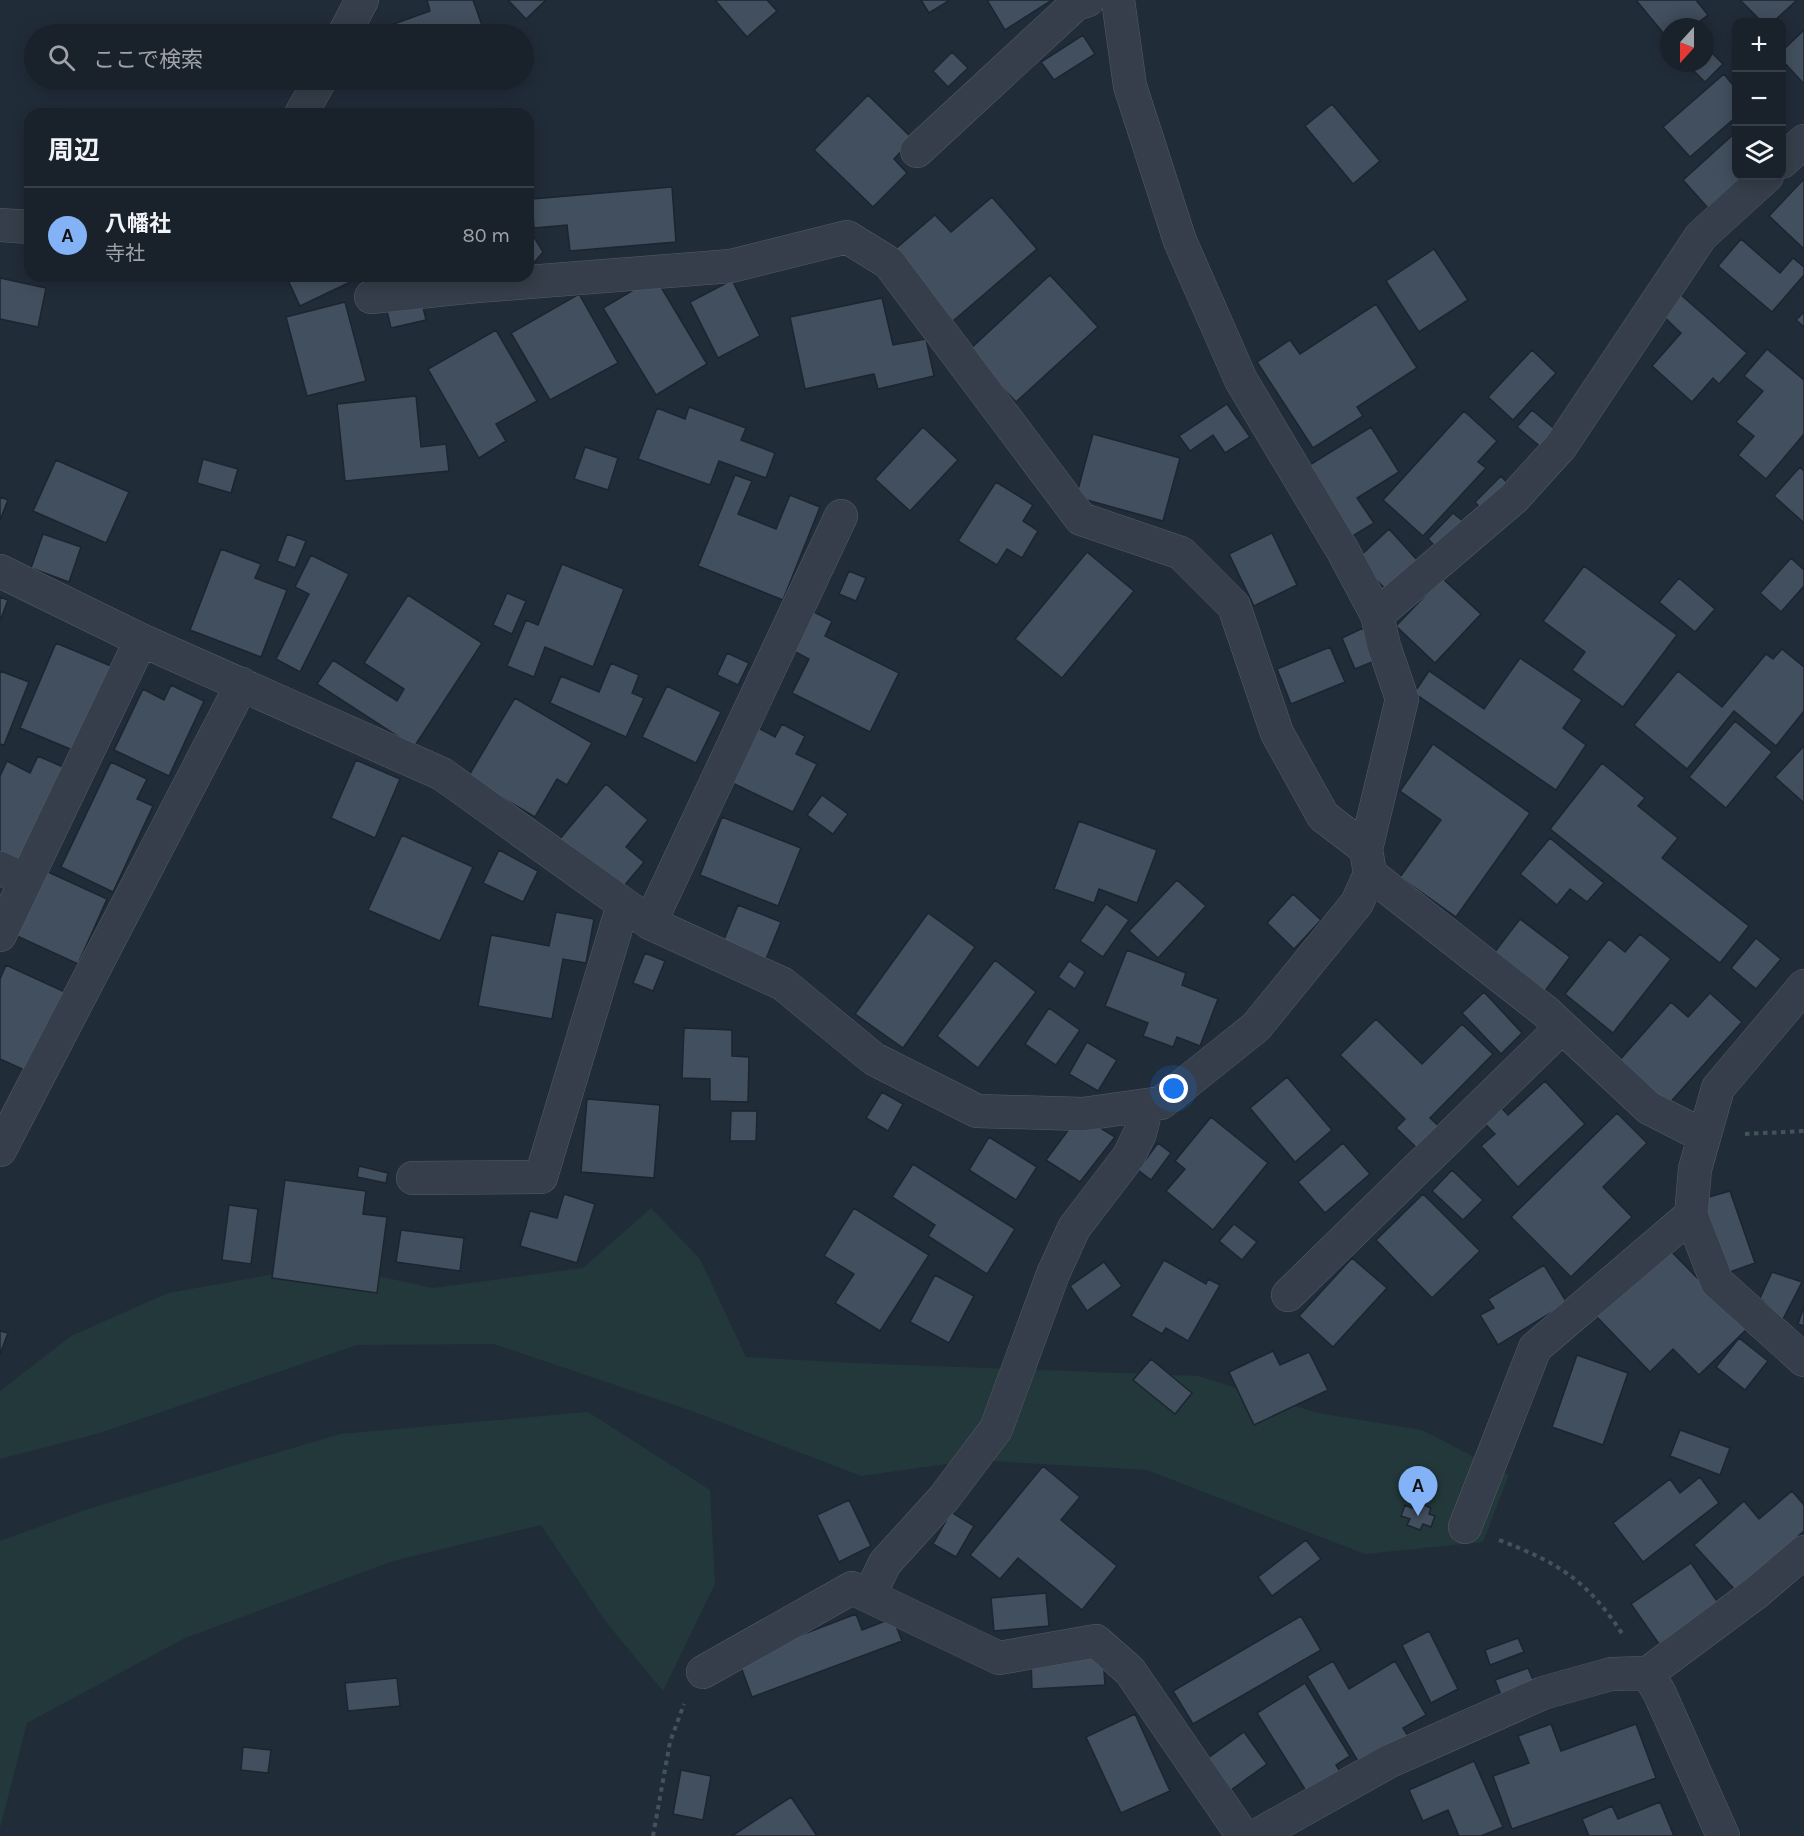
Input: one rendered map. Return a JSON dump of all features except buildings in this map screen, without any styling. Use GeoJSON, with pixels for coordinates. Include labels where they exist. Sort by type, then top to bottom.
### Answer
{"type":"FeatureCollection","features":[{"type":"Feature","properties":{"kind":"street"},"geometry":{"type":"LineString","coordinates":[[349,24],[362,0]]}},
{"type":"Feature","properties":{"kind":"street"},"geometry":{"type":"LineString","coordinates":[[917,151],[1076,4],[1088,0]]}},
{"type":"Feature","properties":{"kind":"street"},"geometry":{"type":"LineString","coordinates":[[0,571],[141,640],[442,774],[650,923],[783,984],[874,1059],[977,1111],[1083,1114],[1161,1103],[1256,1027],[1357,903],[1368,862],[1402,699],[1384,646],[1377,615],[1343,551],[1241,380],[1180,241],[1130,86],[1118,0]]}},
{"type":"Feature","properties":{"kind":"street"},"geometry":{"type":"LineString","coordinates":[[305,108],[315,90]]}},
{"type":"Feature","properties":{"kind":"street"},"geometry":{"type":"LineString","coordinates":[[1786,158],[1804,141]]}},
{"type":"Feature","properties":{"kind":"street"},"geometry":{"type":"LineString","coordinates":[[1377,615],[1514,498],[1561,446],[1701,236],[1763,180]]}},
{"type":"Feature","properties":{"kind":"street"},"geometry":{"type":"LineString","coordinates":[[0,225],[24,227]]}},
{"type":"Feature","properties":{"kind":"street"},"geometry":{"type":"LineString","coordinates":[[534,282],[731,266],[847,237],[889,263],[1081,519],[1181,553],[1234,606],[1277,733],[1323,816],[1368,862],[1546,1012],[1649,1108],[1704,1136]]}},
{"type":"Feature","properties":{"kind":"street"},"geometry":{"type":"LineString","coordinates":[[371,297],[529,282]]}},
{"type":"Feature","properties":{"kind":"street"},"geometry":{"type":"LineString","coordinates":[[650,923],[841,516]]}},
{"type":"Feature","properties":{"kind":"street"},"geometry":{"type":"LineString","coordinates":[[0,935],[13,875],[141,640]]}},
{"type":"Feature","properties":{"kind":"street"},"geometry":{"type":"LineString","coordinates":[[0,1150],[242,684]]}},
{"type":"Feature","properties":{"kind":"street"},"geometry":{"type":"LineString","coordinates":[[413,1178],[541,1177],[623,905]]}},
{"type":"Feature","properties":{"kind":"street"},"geometry":{"type":"LineString","coordinates":[[1804,986],[1718,1088],[1695,1169],[1691,1215],[1717,1282],[1804,1360]]}},
{"type":"Feature","properties":{"kind":"street"},"geometry":{"type":"LineString","coordinates":[[1288,1295],[1562,1027]]}},
{"type":"Feature","properties":{"kind":"street"},"geometry":{"type":"LineString","coordinates":[[869,1596],[885,1563],[944,1498],[996,1429],[1053,1274],[1074,1228],[1129,1156],[1140,1133],[1147,1105]]}},
{"type":"Feature","properties":{"kind":"street"},"geometry":{"type":"LineString","coordinates":[[1465,1527],[1534,1348],[1691,1215]]}},
{"type":"Feature","properties":{"kind":"street"},"geometry":{"type":"LineString","coordinates":[[1256,1836],[1390,1761],[1543,1693],[1611,1674],[1648,1673],[1757,1592],[1804,1552]]}},
{"type":"Feature","properties":{"kind":"street"},"geometry":{"type":"LineString","coordinates":[[703,1672],[852,1588],[999,1658],[1096,1641],[1130,1671],[1243,1836]]}},
{"type":"Feature","properties":{"kind":"street"},"geometry":{"type":"LineString","coordinates":[[1648,1673],[1660,1694],[1723,1836]]}},
{"type":"Feature","properties":{"kind":"path"},"geometry":{"type":"LineString","coordinates":[[1704,1136],[1804,1131]]}},
{"type":"Feature","properties":{"kind":"path"},"geometry":{"type":"LineString","coordinates":[[1465,1527],[1536,1554],[1574,1576],[1608,1612],[1648,1673]]}},
{"type":"Feature","properties":{"kind":"path"},"geometry":{"type":"LineString","coordinates":[[653,1836],[670,1742],[688,1695],[703,1672]]}},
{"type":"Feature","properties":{"kind":"green space"},"geometry":{"type":"Polygon","coordinates":[[[651,1208],[700,1259],[746,1357],[1198,1376],[1318,1413],[1422,1430],[1509,1475],[1483,1542],[1365,1554],[1147,1470],[975,1460],[861,1476],[689,1410],[494,1344],[357,1345],[100,1433],[0,1459],[0,1391],[71,1336],[168,1293],[327,1265],[433,1288],[583,1268],[651,1208]]]}},
{"type":"Feature","properties":{"kind":"green space"},"geometry":{"type":"Polygon","coordinates":[[[588,1412],[710,1490],[715,1584],[663,1691],[606,1622],[541,1525],[393,1561],[185,1638],[27,1723],[0,1828],[0,1541],[88,1509],[340,1434],[588,1412]]]}},
{"type":"Feature","properties":{"kind":"place","name":"八幡社"},"geometry":{"type":"Point","coordinates":[1418,1516]}}]}
